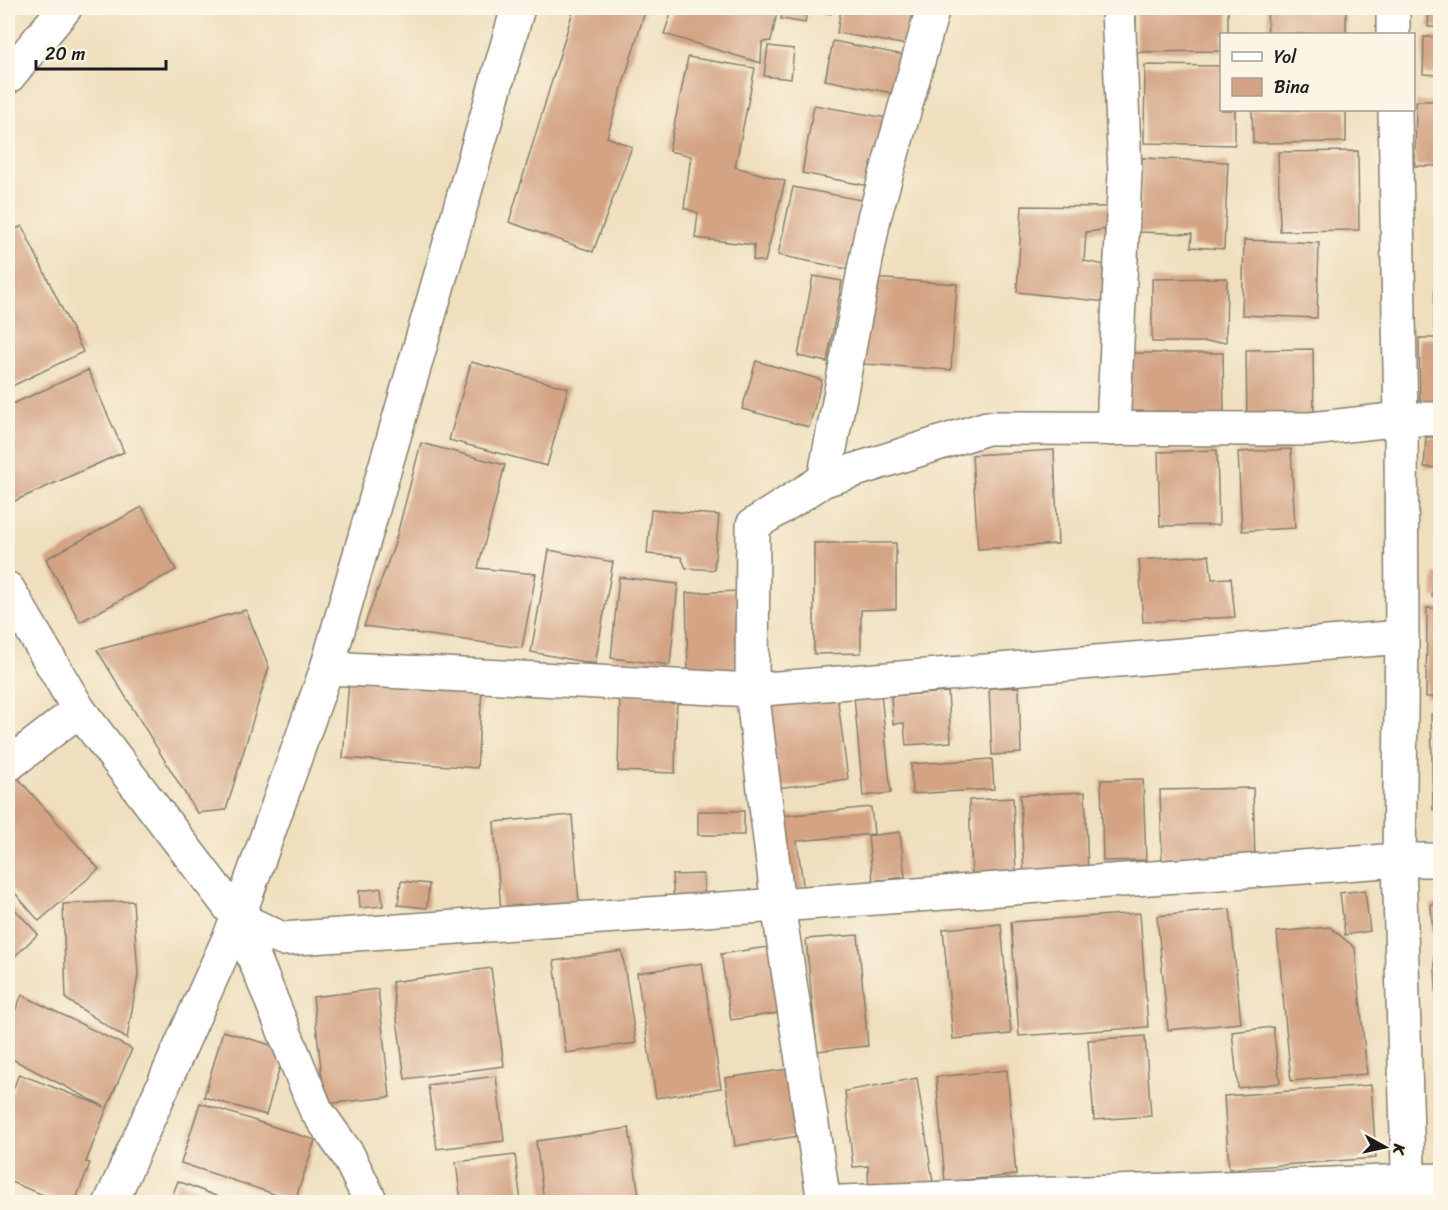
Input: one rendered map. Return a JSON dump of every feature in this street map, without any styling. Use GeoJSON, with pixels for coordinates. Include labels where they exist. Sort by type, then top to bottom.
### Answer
{"type":"FeatureCollection","features":[{"type":"Feature","properties":{"kind":"street"},"geometry":{"type":"LineString","coordinates":[[8,76],[65,8]]}},
{"type":"Feature","properties":{"kind":"street"},"geometry":{"type":"LineString","coordinates":[[111,1203],[238,918],[327,668],[518,8]]}},
{"type":"Feature","properties":{"kind":"street"},"geometry":{"type":"LineString","coordinates":[[824,480],[874,218],[933,8]]}},
{"type":"Feature","properties":{"kind":"street"},"geometry":{"type":"LineString","coordinates":[[1113,429],[1125,174],[1118,8]]}},
{"type":"Feature","properties":{"kind":"street"},"geometry":{"type":"LineString","coordinates":[[1393,8],[1393,33]]}},
{"type":"Feature","properties":{"kind":"street"},"geometry":{"type":"LineString","coordinates":[[841,1203],[1420,1188],[1399,860],[1402,637],[1401,419],[1395,111]]}},
{"type":"Feature","properties":{"kind":"street"},"geometry":{"type":"LineString","coordinates":[[824,1203],[778,905],[752,690],[753,525],[824,480],[987,428],[1311,429],[1401,419],[1440,419]]}},
{"type":"Feature","properties":{"kind":"street"},"geometry":{"type":"LineString","coordinates":[[8,589],[79,710],[238,918],[316,1110],[348,1155],[371,1203]]}},
{"type":"Feature","properties":{"kind":"street"},"geometry":{"type":"LineString","coordinates":[[327,668],[752,690],[1402,637]]}},
{"type":"Feature","properties":{"kind":"street"},"geometry":{"type":"LineString","coordinates":[[8,765],[79,710]]}},
{"type":"Feature","properties":{"kind":"street"},"geometry":{"type":"LineString","coordinates":[[238,918],[282,939],[1399,860],[1440,860]]}},
{"type":"Feature","properties":{"kind":"building"},"geometry":{"type":"Polygon","coordinates":[[[574,8],[646,8],[607,137],[632,147],[593,252],[509,222],[574,8]]]}},
{"type":"Feature","properties":{"kind":"building"},"geometry":{"type":"Polygon","coordinates":[[[673,8],[778,8],[771,41],[762,42],[761,63],[664,34],[673,8]]]}},
{"type":"Feature","properties":{"kind":"building"},"geometry":{"type":"Polygon","coordinates":[[[783,8],[832,8],[831,14],[807,10],[805,23],[781,19],[783,8]]]}},
{"type":"Feature","properties":{"kind":"building"},"geometry":{"type":"Polygon","coordinates":[[[841,8],[914,8],[907,45],[837,33],[841,8]]]}},
{"type":"Feature","properties":{"kind":"building"},"geometry":{"type":"Polygon","coordinates":[[[1136,8],[1228,8],[1228,33],[1220,33],[1220,51],[1136,52],[1136,8]]]}},
{"type":"Feature","properties":{"kind":"building"},"geometry":{"type":"Polygon","coordinates":[[[1267,8],[1346,8],[1346,33],[1268,33],[1267,8]]]}},
{"type":"Feature","properties":{"kind":"building"},"geometry":{"type":"Polygon","coordinates":[[[1429,8],[1440,8],[1440,27],[1428,27],[1429,8]]]}},
{"type":"Feature","properties":{"kind":"building"},"geometry":{"type":"Polygon","coordinates":[[[1424,37],[1440,37],[1440,75],[1423,74],[1424,37]]]}},
{"type":"Feature","properties":{"kind":"building"},"geometry":{"type":"Polygon","coordinates":[[[833,41],[904,55],[897,94],[825,80],[833,41]]]}},
{"type":"Feature","properties":{"kind":"building"},"geometry":{"type":"Polygon","coordinates":[[[768,46],[794,49],[791,79],[764,76],[768,46]]]}},
{"type":"Feature","properties":{"kind":"building"},"geometry":{"type":"Polygon","coordinates":[[[688,57],[755,68],[735,167],[785,181],[765,262],[753,260],[754,245],[695,238],[698,213],[684,208],[691,156],[669,151],[688,57]]]}},
{"type":"Feature","properties":{"kind":"building"},"geometry":{"type":"Polygon","coordinates":[[[1145,65],[1220,66],[1220,111],[1235,111],[1235,145],[1144,143],[1145,65]]]}},
{"type":"Feature","properties":{"kind":"building"},"geometry":{"type":"Polygon","coordinates":[[[1416,101],[1440,101],[1440,166],[1415,166],[1416,101]]]}},
{"type":"Feature","properties":{"kind":"building"},"geometry":{"type":"Polygon","coordinates":[[[814,105],[887,118],[874,187],[802,173],[814,105]]]}},
{"type":"Feature","properties":{"kind":"building"},"geometry":{"type":"Polygon","coordinates":[[[1252,111],[1346,111],[1346,142],[1253,143],[1252,111]]]}},
{"type":"Feature","properties":{"kind":"building"},"geometry":{"type":"Polygon","coordinates":[[[1358,151],[1359,230],[1280,231],[1278,152],[1358,151]]]}},
{"type":"Feature","properties":{"kind":"building"},"geometry":{"type":"Polygon","coordinates":[[[1142,158],[1228,162],[1224,249],[1191,247],[1192,234],[1139,232],[1142,158]]]}},
{"type":"Feature","properties":{"kind":"building"},"geometry":{"type":"Polygon","coordinates":[[[793,187],[861,200],[847,269],[778,255],[793,187]]]}},
{"type":"Feature","properties":{"kind":"building"},"geometry":{"type":"Polygon","coordinates":[[[1022,206],[1110,207],[1110,229],[1086,232],[1084,261],[1110,266],[1106,302],[1017,292],[1022,206]]]}},
{"type":"Feature","properties":{"kind":"building"},"geometry":{"type":"Polygon","coordinates":[[[22,226],[83,352],[8,388],[8,233],[22,226]]]}},
{"type":"Feature","properties":{"kind":"building"},"geometry":{"type":"Polygon","coordinates":[[[1244,240],[1319,243],[1317,318],[1242,315],[1244,240]]]}},
{"type":"Feature","properties":{"kind":"building"},"geometry":{"type":"Polygon","coordinates":[[[1435,264],[1440,264],[1440,328],[1434,328],[1435,264]]]}},
{"type":"Feature","properties":{"kind":"building"},"geometry":{"type":"Polygon","coordinates":[[[813,276],[842,281],[827,362],[798,356],[813,276]]]}},
{"type":"Feature","properties":{"kind":"building"},"geometry":{"type":"Polygon","coordinates":[[[871,278],[957,284],[951,370],[864,364],[871,278]]]}},
{"type":"Feature","properties":{"kind":"building"},"geometry":{"type":"Polygon","coordinates":[[[1227,278],[1226,342],[1152,342],[1152,279],[1227,278]]]}},
{"type":"Feature","properties":{"kind":"building"},"geometry":{"type":"Polygon","coordinates":[[[1419,338],[1440,338],[1440,402],[1420,402],[1419,338]]]}},
{"type":"Feature","properties":{"kind":"building"},"geometry":{"type":"Polygon","coordinates":[[[1313,349],[1314,421],[1247,422],[1246,350],[1313,349]]]}},
{"type":"Feature","properties":{"kind":"building"},"geometry":{"type":"Polygon","coordinates":[[[1128,353],[1223,353],[1224,418],[1128,418],[1128,353]]]}},
{"type":"Feature","properties":{"kind":"building"},"geometry":{"type":"Polygon","coordinates":[[[756,361],[822,380],[809,427],[742,409],[756,361]]]}},
{"type":"Feature","properties":{"kind":"building"},"geometry":{"type":"Polygon","coordinates":[[[471,362],[568,388],[547,466],[449,440],[471,362]]]}},
{"type":"Feature","properties":{"kind":"building"},"geometry":{"type":"Polygon","coordinates":[[[88,370],[124,452],[8,504],[8,406],[88,370]]]}},
{"type":"Feature","properties":{"kind":"building"},"geometry":{"type":"Polygon","coordinates":[[[1426,437],[1440,437],[1440,468],[1424,467],[1426,437]]]}},
{"type":"Feature","properties":{"kind":"building"},"geometry":{"type":"Polygon","coordinates":[[[421,443],[505,465],[478,568],[536,574],[522,648],[364,626],[394,546],[421,443]]]}},
{"type":"Feature","properties":{"kind":"building"},"geometry":{"type":"Polygon","coordinates":[[[1291,449],[1295,528],[1242,531],[1238,452],[1291,449]]]}},
{"type":"Feature","properties":{"kind":"building"},"geometry":{"type":"Polygon","coordinates":[[[1054,450],[1058,544],[978,549],[972,455],[1054,450]]]}},
{"type":"Feature","properties":{"kind":"building"},"geometry":{"type":"Polygon","coordinates":[[[1217,450],[1219,525],[1160,526],[1158,452],[1217,450]]]}},
{"type":"Feature","properties":{"kind":"building"},"geometry":{"type":"Polygon","coordinates":[[[142,507],[176,570],[80,622],[46,559],[142,507]]]}},
{"type":"Feature","properties":{"kind":"building"},"geometry":{"type":"Polygon","coordinates":[[[651,510],[719,515],[714,570],[686,568],[681,557],[647,554],[651,510]]]}},
{"type":"Feature","properties":{"kind":"building"},"geometry":{"type":"Polygon","coordinates":[[[814,543],[896,543],[896,609],[861,610],[861,653],[814,654],[814,543]]]}},
{"type":"Feature","properties":{"kind":"building"},"geometry":{"type":"Polygon","coordinates":[[[549,550],[613,562],[595,664],[531,652],[549,550]]]}},
{"type":"Feature","properties":{"kind":"building"},"geometry":{"type":"Polygon","coordinates":[[[1209,555],[1212,579],[1231,578],[1235,617],[1143,622],[1139,560],[1209,555]]]}},
{"type":"Feature","properties":{"kind":"building"},"geometry":{"type":"Polygon","coordinates":[[[1434,574],[1440,574],[1440,598],[1432,597],[1434,574]]]}},
{"type":"Feature","properties":{"kind":"building"},"geometry":{"type":"Polygon","coordinates":[[[619,577],[678,584],[670,665],[611,658],[619,577]]]}},
{"type":"Feature","properties":{"kind":"building"},"geometry":{"type":"Polygon","coordinates":[[[740,591],[742,672],[688,673],[686,593],[740,591]]]}},
{"type":"Feature","properties":{"kind":"building"},"geometry":{"type":"Polygon","coordinates":[[[1427,608],[1440,608],[1440,697],[1426,697],[1427,608]]]}},
{"type":"Feature","properties":{"kind":"building"},"geometry":{"type":"Polygon","coordinates":[[[246,610],[269,667],[226,810],[197,813],[97,650],[246,610]]]}},
{"type":"Feature","properties":{"kind":"building"},"geometry":{"type":"Polygon","coordinates":[[[349,679],[482,689],[477,768],[343,758],[349,679]]]}},
{"type":"Feature","properties":{"kind":"building"},"geometry":{"type":"Polygon","coordinates":[[[1019,687],[1021,753],[992,755],[989,688],[1019,687]]]}},
{"type":"Feature","properties":{"kind":"building"},"geometry":{"type":"Polygon","coordinates":[[[948,692],[951,742],[906,745],[904,723],[893,724],[891,696],[948,692]]]}},
{"type":"Feature","properties":{"kind":"building"},"geometry":{"type":"Polygon","coordinates":[[[881,693],[891,793],[863,796],[854,696],[881,693]]]}},
{"type":"Feature","properties":{"kind":"building"},"geometry":{"type":"Polygon","coordinates":[[[620,695],[677,696],[675,773],[618,771],[620,695]]]}},
{"type":"Feature","properties":{"kind":"building"},"geometry":{"type":"Polygon","coordinates":[[[837,695],[848,779],[777,788],[767,704],[837,695]]]}},
{"type":"Feature","properties":{"kind":"building"},"geometry":{"type":"Polygon","coordinates":[[[1440,713],[1440,810],[1433,810],[1431,714],[1440,713]]]}},
{"type":"Feature","properties":{"kind":"building"},"geometry":{"type":"Polygon","coordinates":[[[992,759],[994,789],[912,794],[911,764],[992,759]]]}},
{"type":"Feature","properties":{"kind":"building"},"geometry":{"type":"Polygon","coordinates":[[[17,777],[99,869],[39,921],[8,885],[8,785],[17,777]]]}},
{"type":"Feature","properties":{"kind":"building"},"geometry":{"type":"Polygon","coordinates":[[[1143,779],[1146,860],[1103,861],[1101,780],[1143,779]]]}},
{"type":"Feature","properties":{"kind":"building"},"geometry":{"type":"Polygon","coordinates":[[[1253,788],[1255,860],[1162,862],[1160,790],[1253,788]]]}},
{"type":"Feature","properties":{"kind":"building"},"geometry":{"type":"Polygon","coordinates":[[[1085,792],[1088,872],[1024,875],[1020,795],[1085,792]]]}},
{"type":"Feature","properties":{"kind":"building"},"geometry":{"type":"Polygon","coordinates":[[[1013,798],[1016,874],[972,876],[969,800],[1013,798]]]}},
{"type":"Feature","properties":{"kind":"building"},"geometry":{"type":"Polygon","coordinates":[[[871,807],[874,834],[797,841],[804,892],[786,895],[773,817],[871,807]]]}},
{"type":"Feature","properties":{"kind":"building"},"geometry":{"type":"Polygon","coordinates":[[[698,811],[744,811],[744,835],[698,835],[698,811]]]}},
{"type":"Feature","properties":{"kind":"building"},"geometry":{"type":"Polygon","coordinates":[[[572,815],[579,903],[501,911],[494,822],[572,815]]]}},
{"type":"Feature","properties":{"kind":"building"},"geometry":{"type":"Polygon","coordinates":[[[900,832],[905,877],[873,881],[868,836],[900,832]]]}},
{"type":"Feature","properties":{"kind":"building"},"geometry":{"type":"Polygon","coordinates":[[[703,874],[705,901],[674,902],[672,875],[703,874]]]}},
{"type":"Feature","properties":{"kind":"building"},"geometry":{"type":"Polygon","coordinates":[[[401,881],[429,884],[427,908],[398,905],[401,881]]]}},
{"type":"Feature","properties":{"kind":"building"},"geometry":{"type":"Polygon","coordinates":[[[381,888],[383,906],[360,908],[359,891],[381,888]]]}},
{"type":"Feature","properties":{"kind":"building"},"geometry":{"type":"Polygon","coordinates":[[[1365,890],[1370,931],[1345,935],[1340,893],[1365,890]]]}},
{"type":"Feature","properties":{"kind":"building"},"geometry":{"type":"Polygon","coordinates":[[[133,901],[138,975],[127,1039],[66,999],[63,904],[133,901]]]}},
{"type":"Feature","properties":{"kind":"building"},"geometry":{"type":"Polygon","coordinates":[[[8,902],[38,934],[8,963],[8,902]]]}},
{"type":"Feature","properties":{"kind":"building"},"geometry":{"type":"Polygon","coordinates":[[[1431,904],[1440,904],[1440,1036],[1439,1036],[1431,904]]]}},
{"type":"Feature","properties":{"kind":"building"},"geometry":{"type":"Polygon","coordinates":[[[1230,909],[1241,1023],[1168,1030],[1157,916],[1230,909]]]}},
{"type":"Feature","properties":{"kind":"building"},"geometry":{"type":"Polygon","coordinates":[[[1140,913],[1148,1027],[1019,1036],[1011,922],[1140,913]]]}},
{"type":"Feature","properties":{"kind":"building"},"geometry":{"type":"Polygon","coordinates":[[[1001,924],[1011,1034],[953,1039],[943,929],[1001,924]]]}},
{"type":"Feature","properties":{"kind":"building"},"geometry":{"type":"Polygon","coordinates":[[[1330,927],[1355,948],[1367,1074],[1291,1081],[1277,932],[1330,927]]]}},
{"type":"Feature","properties":{"kind":"building"},"geometry":{"type":"Polygon","coordinates":[[[858,935],[868,1046],[817,1051],[806,939],[858,935]]]}},
{"type":"Feature","properties":{"kind":"building"},"geometry":{"type":"Polygon","coordinates":[[[775,946],[785,1012],[731,1020],[721,954],[775,946]]]}},
{"type":"Feature","properties":{"kind":"building"},"geometry":{"type":"Polygon","coordinates":[[[622,951],[636,1043],[566,1053],[554,961],[622,951]]]}},
{"type":"Feature","properties":{"kind":"building"},"geometry":{"type":"Polygon","coordinates":[[[702,963],[721,1088],[656,1098],[637,973],[702,963]]]}},
{"type":"Feature","properties":{"kind":"building"},"geometry":{"type":"Polygon","coordinates":[[[491,968],[504,1066],[405,1079],[392,982],[491,968]]]}},
{"type":"Feature","properties":{"kind":"building"},"geometry":{"type":"Polygon","coordinates":[[[378,989],[390,1097],[325,1104],[313,997],[378,989]]]}},
{"type":"Feature","properties":{"kind":"building"},"geometry":{"type":"Polygon","coordinates":[[[22,995],[132,1049],[86,1162],[90,1163],[75,1202],[61,1202],[8,1181],[8,1103],[19,1074],[105,1107],[8,1057],[8,1026],[22,995]]]}},
{"type":"Feature","properties":{"kind":"building"},"geometry":{"type":"Polygon","coordinates":[[[1273,1027],[1280,1083],[1238,1088],[1232,1032],[1273,1027]]]}},
{"type":"Feature","properties":{"kind":"building"},"geometry":{"type":"Polygon","coordinates":[[[223,1031],[285,1049],[266,1115],[204,1097],[223,1031]]]}},
{"type":"Feature","properties":{"kind":"building"},"geometry":{"type":"Polygon","coordinates":[[[1145,1036],[1151,1116],[1094,1120],[1088,1040],[1145,1036]]]}},
{"type":"Feature","properties":{"kind":"building"},"geometry":{"type":"Polygon","coordinates":[[[795,1068],[805,1135],[735,1146],[725,1078],[795,1068]]]}},
{"type":"Feature","properties":{"kind":"building"},"geometry":{"type":"Polygon","coordinates":[[[1007,1070],[1016,1175],[945,1182],[936,1077],[1007,1070]]]}},
{"type":"Feature","properties":{"kind":"building"},"geometry":{"type":"Polygon","coordinates":[[[496,1076],[504,1141],[437,1149],[428,1085],[496,1076]]]}},
{"type":"Feature","properties":{"kind":"building"},"geometry":{"type":"Polygon","coordinates":[[[917,1078],[934,1189],[869,1197],[868,1166],[853,1167],[845,1091],[917,1078]]]}},
{"type":"Feature","properties":{"kind":"building"},"geometry":{"type":"Polygon","coordinates":[[[1371,1085],[1376,1158],[1229,1169],[1224,1096],[1371,1085]]]}},
{"type":"Feature","properties":{"kind":"building"},"geometry":{"type":"Polygon","coordinates":[[[200,1103],[315,1140],[295,1201],[181,1163],[200,1103]]]}},
{"type":"Feature","properties":{"kind":"building"},"geometry":{"type":"Polygon","coordinates":[[[629,1128],[640,1202],[544,1202],[536,1141],[629,1128]]]}},
{"type":"Feature","properties":{"kind":"building"},"geometry":{"type":"Polygon","coordinates":[[[515,1155],[521,1202],[461,1202],[456,1162],[515,1155]]]}},
{"type":"Feature","properties":{"kind":"building"},"geometry":{"type":"Polygon","coordinates":[[[178,1181],[231,1202],[170,1202],[178,1181]]]}}]}
